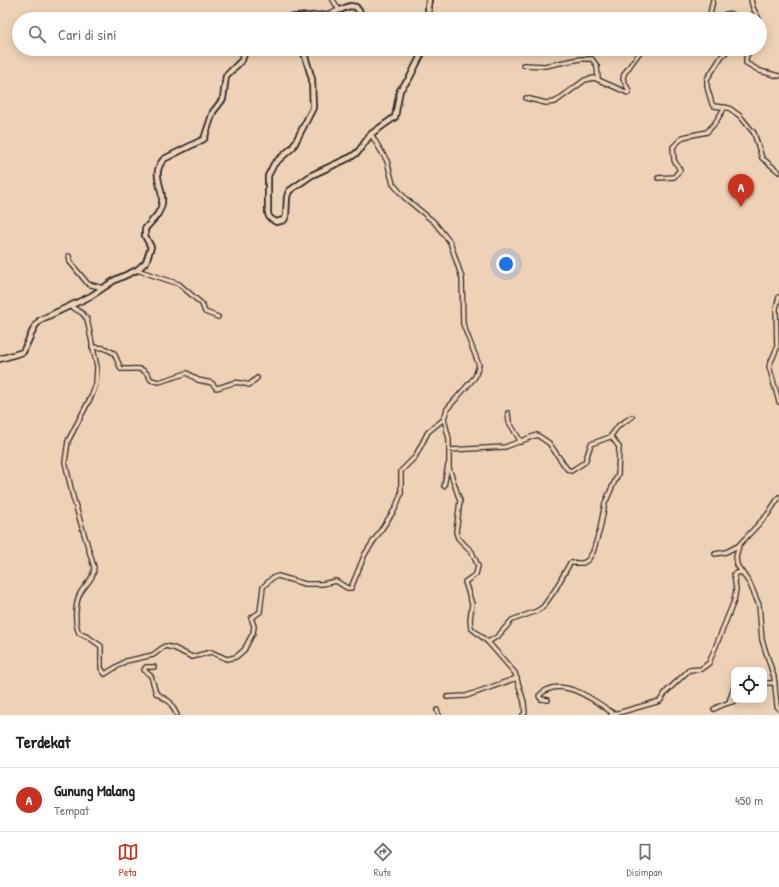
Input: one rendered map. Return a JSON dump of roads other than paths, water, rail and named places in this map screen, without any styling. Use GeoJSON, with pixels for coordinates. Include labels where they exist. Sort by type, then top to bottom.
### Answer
{"type":"FeatureCollection","features":[{"type":"Feature","properties":{"kind":"street"},"geometry":{"type":"LineString","coordinates":[[333,0],[339,10]]}},
{"type":"Feature","properties":{"kind":"street"},"geometry":{"type":"LineString","coordinates":[[429,0],[429,12]]}},
{"type":"Feature","properties":{"kind":"street"},"geometry":{"type":"LineString","coordinates":[[710,12],[713,0]]}},
{"type":"Feature","properties":{"kind":"street"},"geometry":{"type":"LineString","coordinates":[[751,0],[755,12]]}},
{"type":"Feature","properties":{"kind":"street"},"geometry":{"type":"LineString","coordinates":[[334,12],[347,6],[354,6],[359,12]]}},
{"type":"Feature","properties":{"kind":"street"},"geometry":{"type":"LineString","coordinates":[[0,359],[23,352],[35,326],[40,320],[104,288],[136,270],[146,262],[149,257],[151,247],[145,236],[145,229],[157,215],[162,204],[157,175],[160,164],[164,159],[204,139],[213,112],[223,99],[226,76],[242,60],[243,56]]}},
{"type":"Feature","properties":{"kind":"street"},"geometry":{"type":"LineString","coordinates":[[305,56],[312,79],[313,108],[293,147],[274,164],[268,176],[267,193],[270,218],[276,222],[284,220],[287,212],[287,197],[289,191],[312,175],[358,152],[371,134],[395,117],[400,90],[409,79],[420,56]]}},
{"type":"Feature","properties":{"kind":"street"},"geometry":{"type":"LineString","coordinates":[[526,98],[552,103],[585,80],[598,79],[628,93],[629,91],[623,77],[629,65],[636,56]]}},
{"type":"Feature","properties":{"kind":"street"},"geometry":{"type":"LineString","coordinates":[[721,56],[707,82],[712,105],[725,107],[740,116],[751,129],[762,158],[779,172]]}},
{"type":"Feature","properties":{"kind":"street"},"geometry":{"type":"LineString","coordinates":[[747,56],[746,63],[760,71],[779,76]]}},
{"type":"Feature","properties":{"kind":"street"},"geometry":{"type":"LineString","coordinates":[[523,64],[545,66],[580,59],[592,59],[596,64],[598,79]]}},
{"type":"Feature","properties":{"kind":"street"},"geometry":{"type":"LineString","coordinates":[[658,178],[674,177],[680,170],[674,160],[673,146],[683,137],[707,132],[716,123],[725,107]]}},
{"type":"Feature","properties":{"kind":"street"},"geometry":{"type":"LineString","coordinates":[[371,134],[382,151],[390,168],[389,173],[393,184],[405,198],[434,222],[449,241],[462,277],[462,319],[479,365],[475,377],[446,409],[444,419],[449,439],[449,450],[444,486]]}},
{"type":"Feature","properties":{"kind":"street"},"geometry":{"type":"LineString","coordinates":[[69,256],[70,262],[88,284],[94,287],[104,288]]}},
{"type":"Feature","properties":{"kind":"street"},"geometry":{"type":"LineString","coordinates":[[136,270],[179,284],[202,304],[205,312],[218,317]]}},
{"type":"Feature","properties":{"kind":"street"},"geometry":{"type":"LineString","coordinates":[[779,297],[776,308],[777,348],[769,366],[779,402]]}},
{"type":"Feature","properties":{"kind":"street"},"geometry":{"type":"LineString","coordinates":[[70,306],[82,313],[87,319],[98,371],[96,384],[92,395],[68,441],[65,462],[73,496],[94,567],[92,579],[79,596],[76,614],[77,630],[79,633],[101,646],[100,668],[105,674],[126,661],[153,655],[165,646],[174,648],[192,657],[211,652],[227,659],[236,657],[244,650],[253,633],[254,626],[251,618],[260,612],[264,585],[275,577],[305,584],[320,584],[336,581],[346,588],[351,588],[365,554],[395,509],[401,490],[400,473],[415,457],[428,432],[444,419]]}},
{"type":"Feature","properties":{"kind":"street"},"geometry":{"type":"LineString","coordinates":[[92,347],[104,348],[114,353],[121,369],[144,370],[152,381],[157,382],[187,373],[198,380],[211,383],[217,388],[237,382],[242,382],[249,386],[257,378]]}},
{"type":"Feature","properties":{"kind":"street"},"geometry":{"type":"LineString","coordinates":[[508,413],[508,422],[521,442]]}},
{"type":"Feature","properties":{"kind":"street"},"geometry":{"type":"LineString","coordinates":[[449,450],[502,448],[537,435],[544,438],[549,443],[568,470],[571,471],[586,462],[591,444],[605,440],[611,436],[619,425],[632,416]]}},
{"type":"Feature","properties":{"kind":"street"},"geometry":{"type":"LineString","coordinates":[[488,642],[500,634],[512,620],[537,612],[543,607],[555,590],[570,563],[574,561],[583,563],[590,558],[600,529],[607,496],[618,474],[619,447],[611,436]]}},
{"type":"Feature","properties":{"kind":"street"},"geometry":{"type":"LineString","coordinates":[[448,462],[452,481],[460,501],[457,535],[472,552],[478,566],[476,574],[465,582],[472,604],[470,625],[473,631],[488,642],[511,666],[517,678],[525,707],[525,713],[523,715]]}},
{"type":"Feature","properties":{"kind":"street"},"geometry":{"type":"LineString","coordinates":[[779,497],[768,514],[739,545],[736,551],[736,561],[757,599],[762,640],[775,683],[777,706],[779,709]]}},
{"type":"Feature","properties":{"kind":"street"},"geometry":{"type":"LineString","coordinates":[[716,554],[726,552],[739,545]]}},
{"type":"Feature","properties":{"kind":"street"},"geometry":{"type":"LineString","coordinates":[[548,700],[540,699],[539,696],[549,689],[568,689],[613,714],[660,702],[666,692],[691,669],[699,669],[709,662],[734,601],[736,590],[734,574],[741,572]]}},
{"type":"Feature","properties":{"kind":"street"},"geometry":{"type":"LineString","coordinates":[[154,667],[146,667],[144,670],[151,676],[156,693],[170,702],[177,715]]}},
{"type":"Feature","properties":{"kind":"street"},"geometry":{"type":"LineString","coordinates":[[447,697],[466,696],[517,678]]}},
{"type":"Feature","properties":{"kind":"street"},"geometry":{"type":"LineString","coordinates":[[767,683],[775,683]]}},
{"type":"Feature","properties":{"kind":"street"},"geometry":{"type":"LineString","coordinates":[[714,709],[726,705],[731,696]]}},
{"type":"Feature","properties":{"kind":"street"},"geometry":{"type":"LineString","coordinates":[[438,710],[439,715]]}},
{"type":"Feature","properties":{"kind":"place","name":"Gunung Malang"},"geometry":{"type":"Point","coordinates":[741,207]}}]}
